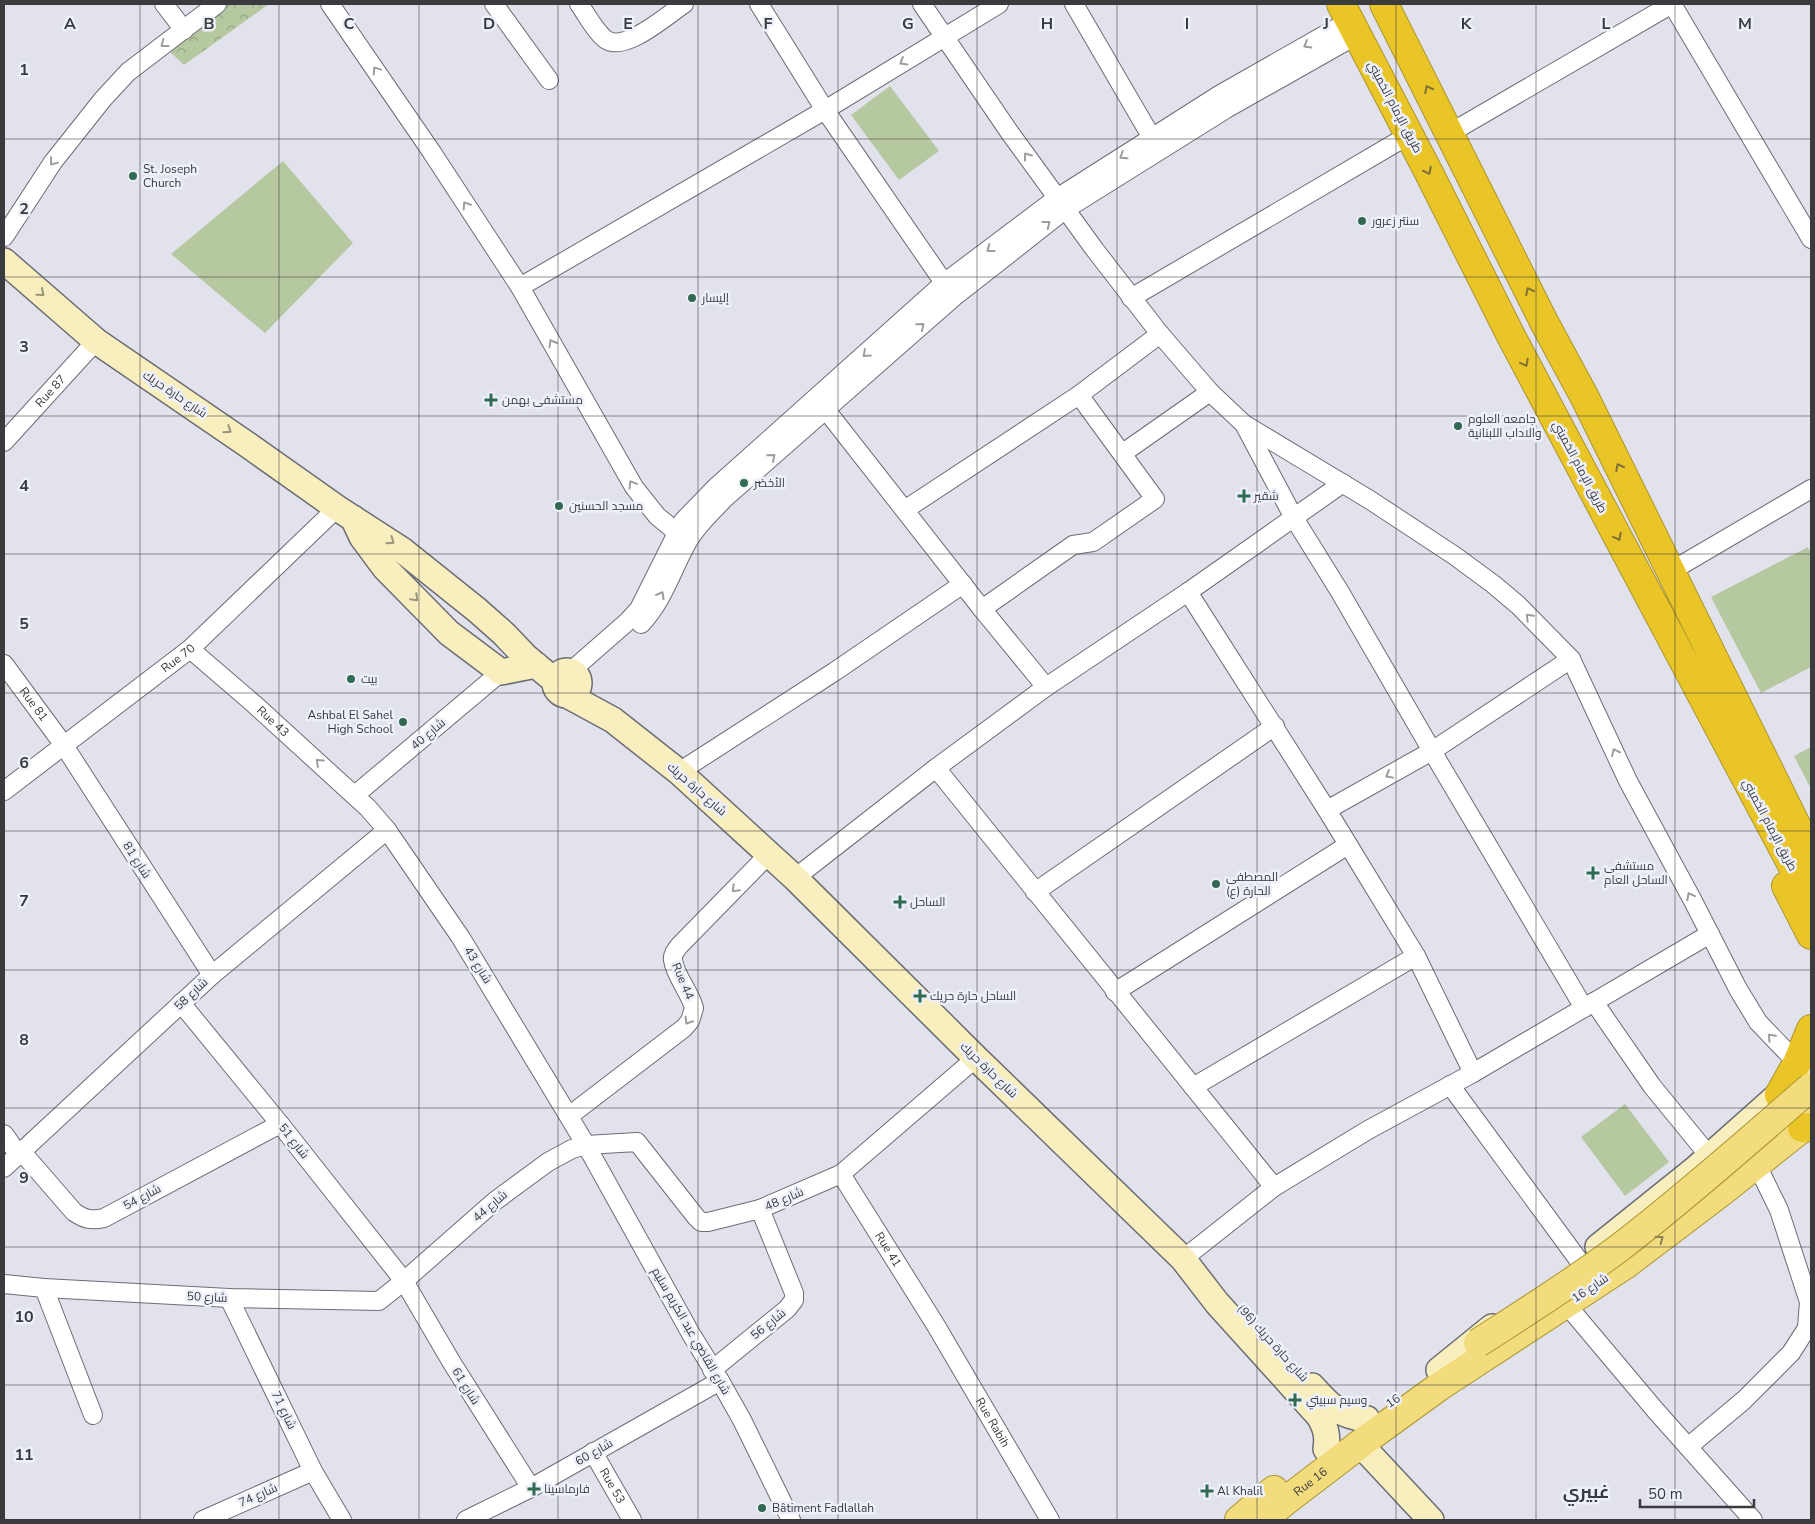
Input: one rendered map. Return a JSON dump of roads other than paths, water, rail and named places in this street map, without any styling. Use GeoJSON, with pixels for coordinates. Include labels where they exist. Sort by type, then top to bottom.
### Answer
{"type":"FeatureCollection","features":[{"type":"Feature","properties":{"kind":"highway","name":"طريق الإمام الخميني"},"geometry":{"type":"LineString","coordinates":[[1384,4],[1544,322],[1584,396],[1811,855]]}},
{"type":"Feature","properties":{"kind":"highway","name":"طريق الإمام الخميني"},"geometry":{"type":"LineString","coordinates":[[1349,20],[1511,336],[1811,901]]}},
{"type":"Feature","properties":{"kind":"highway"},"geometry":{"type":"LineString","coordinates":[[1511,336],[1544,322]]}},
{"type":"Feature","properties":{"kind":"highway"},"geometry":{"type":"LineString","coordinates":[[1652,535],[1678,567],[1738,674],[1811,820]]}},
{"type":"Feature","properties":{"kind":"highway"},"geometry":{"type":"LineString","coordinates":[[1655,608],[1659,635],[1674,672],[1811,935]]}},
{"type":"Feature","properties":{"kind":"highway"},"geometry":{"type":"LineString","coordinates":[[1779,1095],[1806,1072],[1811,1029]]}},
{"type":"Feature","properties":{"kind":"main road","name":"شارع 16"},"geometry":{"type":"LineString","coordinates":[[1439,1370],[1572,1282],[1618,1249],[1683,1196],[1806,1072]]}},
{"type":"Feature","properties":{"kind":"main road","name":"شارع 16"},"geometry":{"type":"LineString","coordinates":[[1239,1520],[1326,1449],[1440,1386],[1625,1265],[1808,1125]]}},
{"type":"Feature","properties":{"kind":"main road"},"geometry":{"type":"LineString","coordinates":[[1702,1164],[1712,1163],[1722,1166],[1727,1172],[1727,1180],[1720,1193]]}},
{"type":"Feature","properties":{"kind":"main road","name":"16"},"geometry":{"type":"LineString","coordinates":[[1358,1432],[1439,1370]]}},
{"type":"Feature","properties":{"kind":"main road","name":"Rue 16"},"geometry":{"type":"LineString","coordinates":[[1263,1520],[1358,1432]]}},
{"type":"Feature","properties":{"kind":"street"},"geometry":{"type":"LineString","coordinates":[[164,4],[184,30]]}},
{"type":"Feature","properties":{"kind":"street"},"geometry":{"type":"LineString","coordinates":[[4,237],[53,162],[103,99],[128,72],[217,4]]}},
{"type":"Feature","properties":{"kind":"street"},"geometry":{"type":"LineString","coordinates":[[331,4],[431,151],[520,287],[634,487],[657,516],[682,537]]}},
{"type":"Feature","properties":{"kind":"street"},"geometry":{"type":"LineString","coordinates":[[494,4],[549,80]]}},
{"type":"Feature","properties":{"kind":"street"},"geometry":{"type":"LineString","coordinates":[[579,4],[596,30],[606,40],[615,43],[624,42],[635,37],[684,4]]}},
{"type":"Feature","properties":{"kind":"street"},"geometry":{"type":"LineString","coordinates":[[759,4],[825,110],[949,290]]}},
{"type":"Feature","properties":{"kind":"street"},"geometry":{"type":"LineString","coordinates":[[922,4],[1010,133],[1131,298],[1210,392],[1244,424],[1343,483],[1493,584],[1518,605],[1571,659],[1628,781],[1738,989],[1758,1022],[1806,1072]]}},
{"type":"Feature","properties":{"kind":"street"},"geometry":{"type":"LineString","coordinates":[[520,287],[825,110],[999,4]]}},
{"type":"Feature","properties":{"kind":"street"},"geometry":{"type":"LineString","coordinates":[[1074,4],[1152,138]]}},
{"type":"Feature","properties":{"kind":"street"},"geometry":{"type":"LineString","coordinates":[[1450,133],[1672,4],[1811,239]]}},
{"type":"Feature","properties":{"kind":"street"},"geometry":{"type":"LineString","coordinates":[[1062,203],[1226,109],[1349,20]]}},
{"type":"Feature","properties":{"kind":"street"},"geometry":{"type":"LineString","coordinates":[[682,537],[683,521],[716,487],[949,290],[1062,203],[1152,138],[1219,95],[1349,20]]}},
{"type":"Feature","properties":{"kind":"street"},"geometry":{"type":"LineString","coordinates":[[1131,298],[1409,135]]}},
{"type":"Feature","properties":{"kind":"street","name":"شارع حارة حريك"},"geometry":{"type":"LineString","coordinates":[[4,261],[96,341],[345,513],[402,550],[477,610],[536,665],[570,682],[612,720],[679,772],[795,878],[976,1058],[1183,1259]]}},
{"type":"Feature","properties":{"kind":"street"},"geometry":{"type":"LineString","coordinates":[[570,682],[639,609],[682,537],[704,520],[725,498],[826,410],[949,290]]}},
{"type":"Feature","properties":{"kind":"street"},"geometry":{"type":"LineString","coordinates":[[906,509],[1079,396],[1160,334]]}},
{"type":"Feature","properties":{"kind":"street","name":"Rue 87"},"geometry":{"type":"LineString","coordinates":[[4,442],[96,341]]}},
{"type":"Feature","properties":{"kind":"street"},"geometry":{"type":"LineString","coordinates":[[1123,453],[1210,392]]}},
{"type":"Feature","properties":{"kind":"street"},"geometry":{"type":"LineString","coordinates":[[982,609],[1072,545],[1093,542],[1155,499],[1123,453],[1079,396]]}},
{"type":"Feature","properties":{"kind":"street"},"geometry":{"type":"LineString","coordinates":[[826,410],[906,509],[982,609],[1046,687]]}},
{"type":"Feature","properties":{"kind":"street"},"geometry":{"type":"LineString","coordinates":[[1244,424],[1294,518],[1340,592],[1432,751],[1589,1005],[1652,1086],[1702,1164]]}},
{"type":"Feature","properties":{"kind":"street"},"geometry":{"type":"LineString","coordinates":[[795,878],[936,768],[1046,687],[1188,592],[1343,483]]}},
{"type":"Feature","properties":{"kind":"street"},"geometry":{"type":"LineString","coordinates":[[1678,567],[1811,489]]}},
{"type":"Feature","properties":{"kind":"street","name":"شارع حارة حريك"},"geometry":{"type":"LineString","coordinates":[[345,513],[386,568],[449,633],[501,672]]}},
{"type":"Feature","properties":{"kind":"street","name":"Rue 70"},"geometry":{"type":"LineString","coordinates":[[4,790],[190,649],[345,513]]}},
{"type":"Feature","properties":{"kind":"street"},"geometry":{"type":"LineString","coordinates":[[679,772],[834,672],[963,584]]}},
{"type":"Feature","properties":{"kind":"street"},"geometry":{"type":"LineString","coordinates":[[1188,592],[1327,810],[1416,956],[1473,1072]]}},
{"type":"Feature","properties":{"kind":"street","name":"Rue 43"},"geometry":{"type":"LineString","coordinates":[[190,649],[355,795]]}},
{"type":"Feature","properties":{"kind":"street"},"geometry":{"type":"LineString","coordinates":[[1327,810],[1432,751],[1571,659]]}},
{"type":"Feature","properties":{"kind":"street","name":"Rue 81"},"geometry":{"type":"LineString","coordinates":[[4,664],[63,744]]}},
{"type":"Feature","properties":{"kind":"street"},"geometry":{"type":"LineString","coordinates":[[501,672],[536,665]]}},
{"type":"Feature","properties":{"kind":"street","name":"شارع 40"},"geometry":{"type":"LineString","coordinates":[[355,795],[501,672]]}},
{"type":"Feature","properties":{"kind":"street"},"geometry":{"type":"LineString","coordinates":[[1035,892],[1274,726]]}},
{"type":"Feature","properties":{"kind":"street","name":"شارع 81"},"geometry":{"type":"LineString","coordinates":[[63,744],[212,975]]}},
{"type":"Feature","properties":{"kind":"street"},"geometry":{"type":"LineString","coordinates":[[936,768],[1274,1187]]}},
{"type":"Feature","properties":{"kind":"street","name":"شارع 43"},"geometry":{"type":"LineString","coordinates":[[355,795],[387,830],[462,938],[586,1145]]}},
{"type":"Feature","properties":{"kind":"street","name":"شارع 58"},"geometry":{"type":"LineString","coordinates":[[4,1168],[212,975],[387,830]]}},
{"type":"Feature","properties":{"kind":"street"},"geometry":{"type":"LineString","coordinates":[[1115,992],[1348,845]]}},
{"type":"Feature","properties":{"kind":"street","name":"Rue 44"},"geometry":{"type":"LineString","coordinates":[[569,1116],[684,1028],[690,1021],[694,1008],[676,968],[673,959],[674,952],[769,854]]}},
{"type":"Feature","properties":{"kind":"street"},"geometry":{"type":"LineString","coordinates":[[1183,1259],[1274,1187],[1368,1130],[1473,1072],[1710,934]]}},
{"type":"Feature","properties":{"kind":"street"},"geometry":{"type":"LineString","coordinates":[[1193,1087],[1416,956]]}},
{"type":"Feature","properties":{"kind":"street","name":"شارع 51"},"geometry":{"type":"LineString","coordinates":[[181,1003],[280,1124],[404,1281]]}},
{"type":"Feature","properties":{"kind":"street","name":"شارع 48"},"geometry":{"type":"LineString","coordinates":[[586,1145],[637,1142],[701,1222],[708,1222],[760,1210],[841,1174],[976,1058]]}},
{"type":"Feature","properties":{"kind":"street"},"geometry":{"type":"LineString","coordinates":[[1450,1085],[1580,1262]]}},
{"type":"Feature","properties":{"kind":"street","name":"شارع 16"},"geometry":{"type":"LineString","coordinates":[[1439,1370],[1496,1324],[1580,1262],[1702,1164],[1779,1095]]}},
{"type":"Feature","properties":{"kind":"street","name":"شارع 54"},"geometry":{"type":"LineString","coordinates":[[20,1153],[74,1212],[84,1219],[92,1220],[104,1218],[280,1124]]}},
{"type":"Feature","properties":{"kind":"street"},"geometry":{"type":"LineString","coordinates":[[4,1134],[20,1153]]}},
{"type":"Feature","properties":{"kind":"street","name":"شارع 44"},"geometry":{"type":"LineString","coordinates":[[404,1281],[526,1177],[572,1149],[586,1145]]}},
{"type":"Feature","properties":{"kind":"street","name":"شارع القاضي عبد الكريم سليم"},"geometry":{"type":"LineString","coordinates":[[586,1145],[742,1420],[791,1520]]}},
{"type":"Feature","properties":{"kind":"street"},"geometry":{"type":"LineString","coordinates":[[1688,1447],[1744,1400],[1791,1353],[1807,1328],[1809,1302],[1779,1210],[1756,1164]]}},
{"type":"Feature","properties":{"kind":"street","name":"Rue 41"},"geometry":{"type":"LineString","coordinates":[[841,1174],[935,1324]]}},
{"type":"Feature","properties":{"kind":"street","name":"شارع 56"},"geometry":{"type":"LineString","coordinates":[[716,1376],[787,1309],[794,1300],[794,1293],[760,1210]]}},
{"type":"Feature","properties":{"kind":"street","name":"شارع حارة حريك (96)"},"geometry":{"type":"LineString","coordinates":[[1183,1259],[1214,1280],[1228,1293],[1273,1354],[1330,1406],[1354,1418],[1358,1432]]}},
{"type":"Feature","properties":{"kind":"street","name":"شارع 50"},"geometry":{"type":"LineString","coordinates":[[4,1284],[44,1288],[229,1298],[378,1301],[404,1281]]}},
{"type":"Feature","properties":{"kind":"street","name":"شارع 61"},"geometry":{"type":"LineString","coordinates":[[404,1281],[452,1363],[530,1488]]}},
{"type":"Feature","properties":{"kind":"street"},"geometry":{"type":"LineString","coordinates":[[44,1288],[93,1415]]}},
{"type":"Feature","properties":{"kind":"street","name":"شارع 71"},"geometry":{"type":"LineString","coordinates":[[229,1298],[313,1470],[342,1520]]}},
{"type":"Feature","properties":{"kind":"street"},"geometry":{"type":"LineString","coordinates":[[1566,1304],[1753,1520]]}},
{"type":"Feature","properties":{"kind":"street","name":"Rue Rabih"},"geometry":{"type":"LineString","coordinates":[[935,1324],[1050,1520]]}},
{"type":"Feature","properties":{"kind":"street"},"geometry":{"type":"LineString","coordinates":[[1273,1354],[1320,1416],[1325,1426],[1326,1449]]}},
{"type":"Feature","properties":{"kind":"street","name":"شارع 60"},"geometry":{"type":"LineString","coordinates":[[466,1520],[530,1488],[594,1452],[716,1376]]}},
{"type":"Feature","properties":{"kind":"street"},"geometry":{"type":"LineString","coordinates":[[1358,1432],[1431,1520]]}},
{"type":"Feature","properties":{"kind":"street","name":"Rue 53"},"geometry":{"type":"LineString","coordinates":[[594,1452],[632,1520]]}},
{"type":"Feature","properties":{"kind":"street","name":"شارع 74"},"geometry":{"type":"LineString","coordinates":[[203,1520],[313,1470]]}},
{"type":"Feature","properties":{"kind":"place","name":"St. Joseph Church"},"geometry":{"type":"Point","coordinates":[133,176]}},
{"type":"Feature","properties":{"kind":"place","name":"سنتر زعرور"},"geometry":{"type":"Point","coordinates":[1362,221]}},
{"type":"Feature","properties":{"kind":"place","name":"إليسار"},"geometry":{"type":"Point","coordinates":[692,298]}},
{"type":"Feature","properties":{"kind":"place","name":"مستشفى بهمن"},"geometry":{"type":"Point","coordinates":[491,400]}},
{"type":"Feature","properties":{"kind":"place","name":"جامعه العلوم والاداب اللبنانية"},"geometry":{"type":"Point","coordinates":[1458,426]}},
{"type":"Feature","properties":{"kind":"place","name":"الأخضر"},"geometry":{"type":"Point","coordinates":[744,483]}},
{"type":"Feature","properties":{"kind":"place","name":"شقير"},"geometry":{"type":"Point","coordinates":[1244,496]}},
{"type":"Feature","properties":{"kind":"place","name":"مسجد الحسنين"},"geometry":{"type":"Point","coordinates":[559,506]}},
{"type":"Feature","properties":{"kind":"place","name":"بيت"},"geometry":{"type":"Point","coordinates":[351,679]}},
{"type":"Feature","properties":{"kind":"place","name":"Ashbal El Sahel High School"},"geometry":{"type":"Point","coordinates":[403,722]}},
{"type":"Feature","properties":{"kind":"place","name":"مستشفى الساحل العام"},"geometry":{"type":"Point","coordinates":[1593,873]}},
{"type":"Feature","properties":{"kind":"place","name":"المصطفى الحارة (ع)"},"geometry":{"type":"Point","coordinates":[1216,884]}},
{"type":"Feature","properties":{"kind":"place","name":"الساحل"},"geometry":{"type":"Point","coordinates":[900,902]}},
{"type":"Feature","properties":{"kind":"place","name":"الساحل حارة حريك"},"geometry":{"type":"Point","coordinates":[920,996]}},
{"type":"Feature","properties":{"kind":"place","name":"وسيم سبيتي"},"geometry":{"type":"Point","coordinates":[1295,1400]}},
{"type":"Feature","properties":{"kind":"place","name":"فارماسينا"},"geometry":{"type":"Point","coordinates":[534,1489]}},
{"type":"Feature","properties":{"kind":"place","name":"Al Khalil"},"geometry":{"type":"Point","coordinates":[1207,1491]}},
{"type":"Feature","properties":{"kind":"place","name":"Bâtiment Fadlallah"},"geometry":{"type":"Point","coordinates":[762,1508]}},
{"type":"Feature","properties":{"kind":"district","name":"غبيري"},"geometry":{"type":"Point","coordinates":[1586,1492]}}]}
